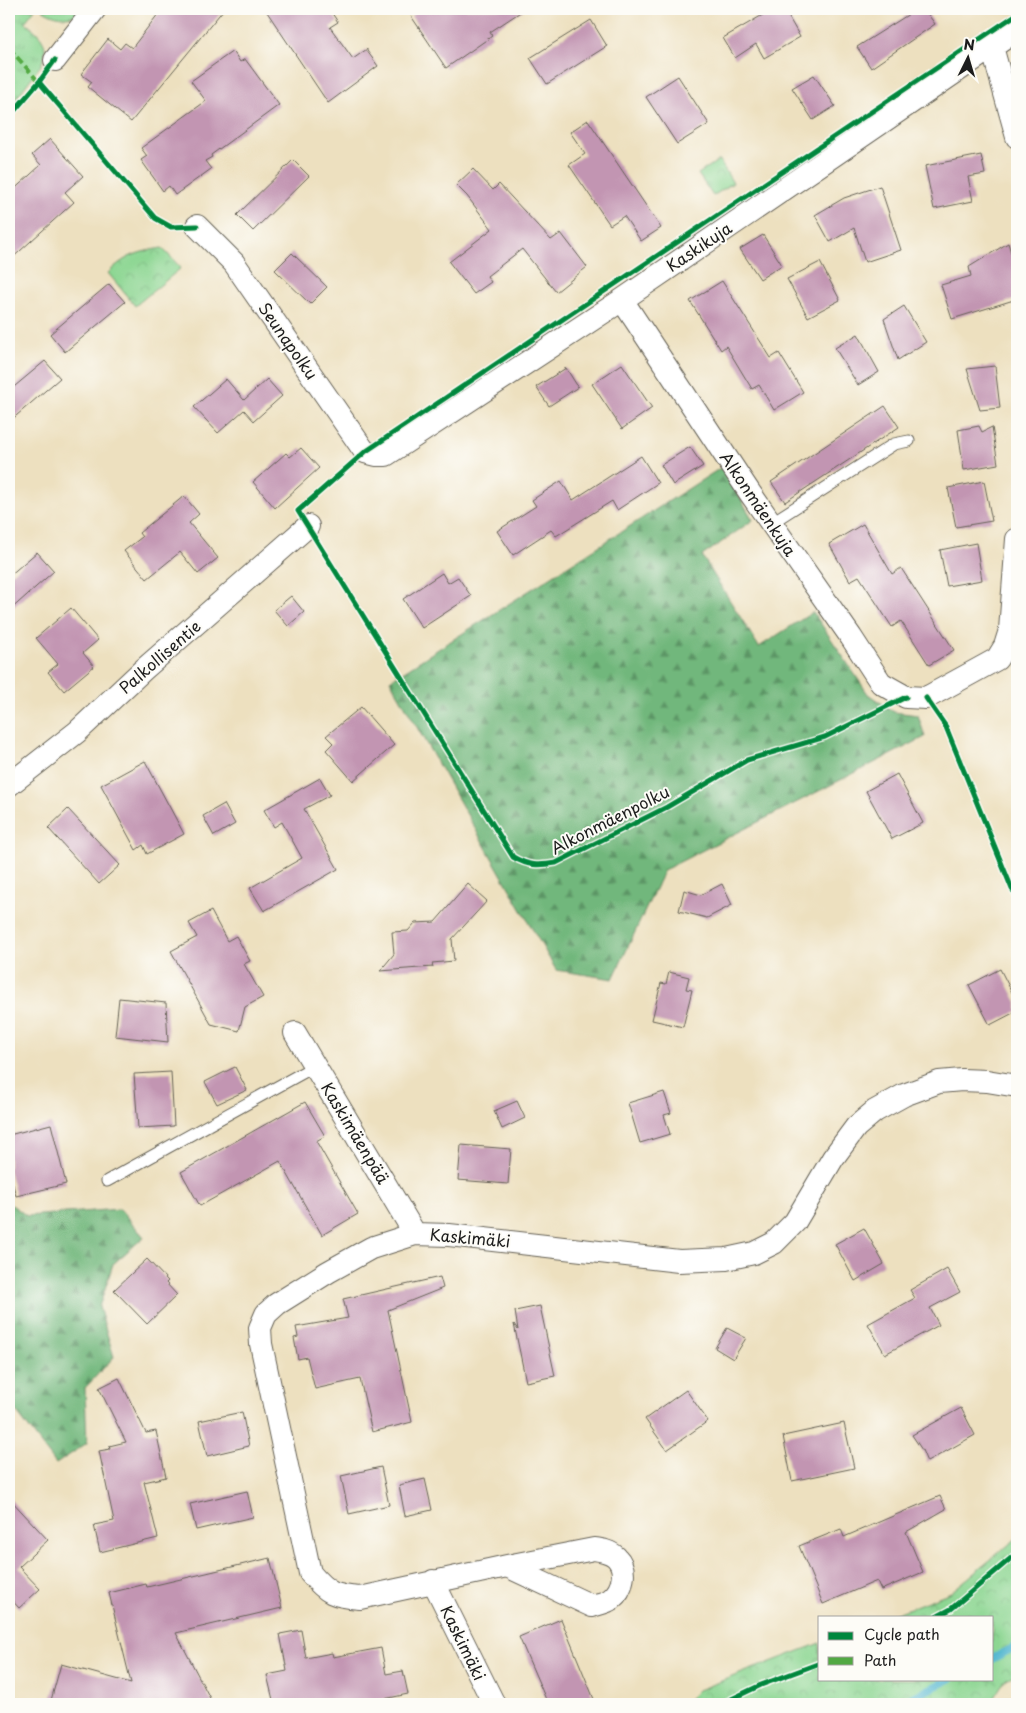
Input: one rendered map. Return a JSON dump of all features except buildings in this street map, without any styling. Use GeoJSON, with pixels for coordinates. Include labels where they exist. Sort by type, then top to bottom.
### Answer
{"type":"FeatureCollection","features":[{"type":"Feature","properties":{"kind":"street"},"geometry":{"type":"LineString","coordinates":[[55,60],[95,9]]}},
{"type":"Feature","properties":{"kind":"street","name":"Kaskikuja"},"geometry":{"type":"LineString","coordinates":[[377,456],[386,455],[622,300],[1017,30]]}},
{"type":"Feature","properties":{"kind":"street"},"geometry":{"type":"LineString","coordinates":[[992,47],[1017,137]]}},
{"type":"Feature","properties":{"kind":"street","name":"Seunapolku"},"geometry":{"type":"LineString","coordinates":[[196,226],[234,263],[365,452],[377,456]]}},
{"type":"Feature","properties":{"kind":"street","name":"Alkonmäenkuja"},"geometry":{"type":"LineString","coordinates":[[622,300],[771,523],[852,637],[881,683],[906,696],[926,698],[997,659],[1005,646],[1010,630],[1017,540]]}},
{"type":"Feature","properties":{"kind":"street","name":"Palkollisentie"},"geometry":{"type":"LineString","coordinates":[[9,785],[76,732],[143,670],[308,526]]}},
{"type":"Feature","properties":{"kind":"street","name":"Kaskimäenpää"},"geometry":{"type":"LineString","coordinates":[[295,1033],[415,1234]]}},
{"type":"Feature","properties":{"kind":"street","name":"Kaskimäki"},"geometry":{"type":"LineString","coordinates":[[507,1566],[360,1598],[338,1596],[322,1587],[310,1573],[263,1353],[260,1328],[266,1314],[276,1304],[371,1248],[415,1234],[449,1235],[679,1261],[726,1259],[754,1252],[774,1243],[795,1222],[856,1127],[864,1118],[875,1111],[904,1094],[939,1082],[970,1080],[1017,1086]]}},
{"type":"Feature","properties":{"kind":"street","name":"Kaskimäki"},"geometry":{"type":"LineString","coordinates":[[433,1581],[494,1704]]}},
{"type":"Feature","properties":{"kind":"lane"},"geometry":{"type":"LineString","coordinates":[[771,523],[894,444],[909,441]]}},
{"type":"Feature","properties":{"kind":"lane"},"geometry":{"type":"LineString","coordinates":[[107,1181],[315,1066]]}},
{"type":"Feature","properties":{"kind":"green space"},"geometry":{"type":"Polygon","coordinates":[[[9,9],[35,9],[25,22],[43,40],[45,51],[41,65],[9,108],[9,9]]]}},
{"type":"Feature","properties":{"kind":"green space"},"geometry":{"type":"Polygon","coordinates":[[[42,9],[84,9],[80,13],[63,17],[42,9]]]}},
{"type":"Feature","properties":{"kind":"green space"},"geometry":{"type":"Polygon","coordinates":[[[719,160],[733,183],[713,196],[698,174],[719,160]]]}},
{"type":"Feature","properties":{"kind":"green space"},"geometry":{"type":"Polygon","coordinates":[[[162,248],[181,268],[135,306],[108,273],[120,262],[132,256],[162,248]]]}},
{"type":"Feature","properties":{"kind":"green space"},"geometry":{"type":"Polygon","coordinates":[[[722,467],[753,520],[702,556],[759,647],[813,612],[868,694],[894,712],[918,715],[925,737],[664,870],[613,979],[556,970],[390,680],[722,467]]]}},
{"type":"Feature","properties":{"kind":"green space"},"geometry":{"type":"Polygon","coordinates":[[[9,1203],[27,1216],[120,1209],[144,1237],[113,1264],[99,1307],[114,1357],[85,1388],[87,1443],[56,1464],[9,1402],[9,1203]]]}},
{"type":"Feature","properties":{"kind":"green space"},"geometry":{"type":"Polygon","coordinates":[[[1017,1538],[1017,1673],[1005,1680],[988,1704],[684,1704],[698,1690],[818,1644],[818,1680],[994,1680],[994,1616],[890,1616],[951,1592],[1017,1538]]]}},
{"type":"Feature","properties":{"kind":"waterway"},"geometry":{"type":"LineString","coordinates":[[994,1658],[1017,1646]]}},
{"type":"Feature","properties":{"kind":"waterway"},"geometry":{"type":"LineString","coordinates":[[899,1704],[948,1680]]}},
{"type":"Feature","properties":{"kind":"marked path"},"geometry":{"type":"LineString","coordinates":[[9,48],[39,82]]}},
{"type":"Feature","properties":{"kind":"cycle path","name":"Alkonmäenpolku"},"geometry":{"type":"LineString","coordinates":[[906,697],[825,737],[747,760],[667,807],[556,863],[529,864],[513,857],[298,511],[365,452],[1017,14]]}},
{"type":"Feature","properties":{"kind":"cycle path"},"geometry":{"type":"LineString","coordinates":[[9,117],[55,60]]}},
{"type":"Feature","properties":{"kind":"cycle path"},"geometry":{"type":"LineString","coordinates":[[39,82],[155,218],[171,227],[197,226]]}},
{"type":"Feature","properties":{"kind":"cycle path"},"geometry":{"type":"LineString","coordinates":[[926,698],[946,727],[1012,889],[1017,896]]}},
{"type":"Feature","properties":{"kind":"cycle path"},"geometry":{"type":"LineString","coordinates":[[938,1616],[951,1609],[1017,1553]]}},
{"type":"Feature","properties":{"kind":"cycle path"},"geometry":{"type":"LineString","coordinates":[[721,1704],[761,1685],[818,1664]]}}]}
